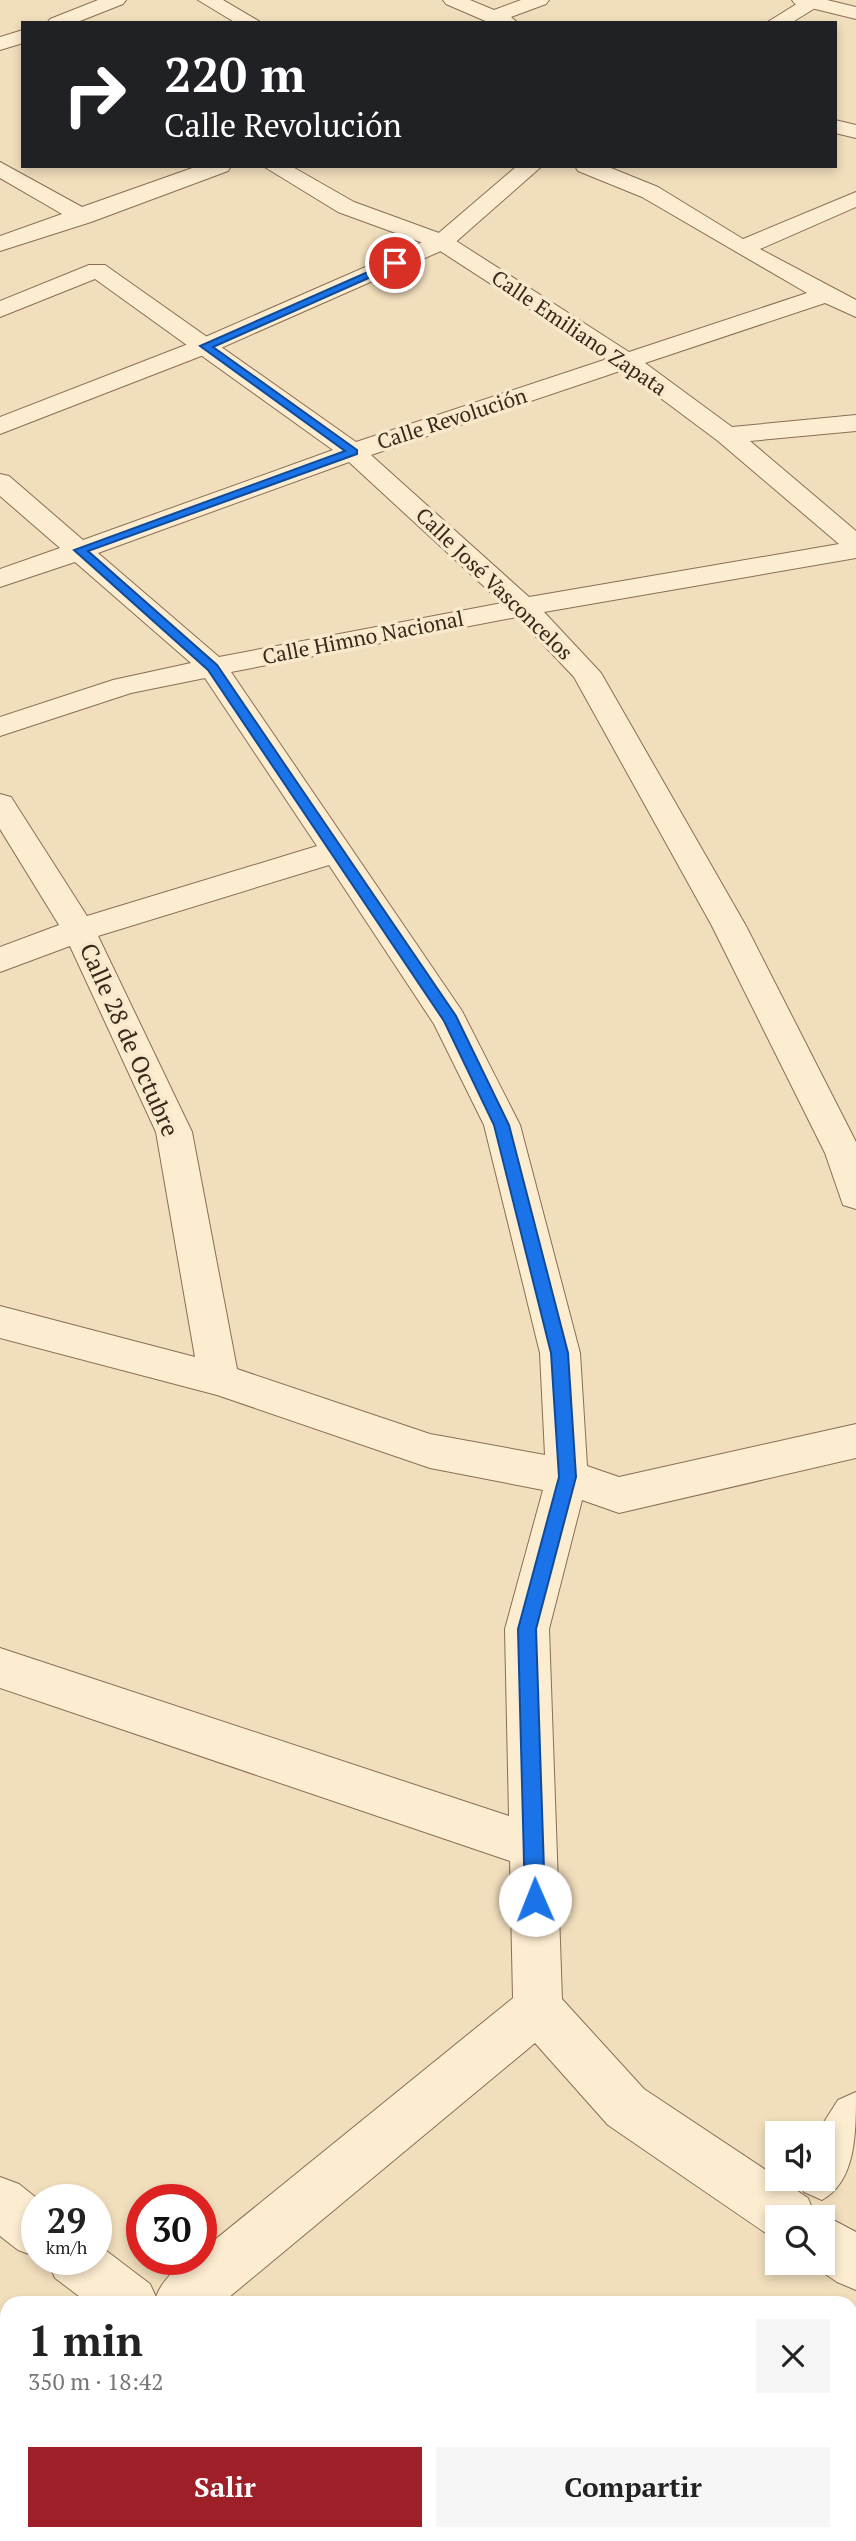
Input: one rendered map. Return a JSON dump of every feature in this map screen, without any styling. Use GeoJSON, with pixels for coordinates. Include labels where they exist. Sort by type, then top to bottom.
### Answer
{"type":"FeatureCollection","features":[{"type":"Feature","properties":{"kind":"street"},"geometry":{"type":"LineString","coordinates":[[62,21],[116,0]]}},
{"type":"Feature","properties":{"kind":"street"},"geometry":{"type":"LineString","coordinates":[[208,0],[248,21]]}},
{"type":"Feature","properties":{"kind":"street"},"geometry":{"type":"LineString","coordinates":[[453,0],[501,20],[539,0]]}},
{"type":"Feature","properties":{"kind":"street"},"geometry":{"type":"LineString","coordinates":[[779,21],[810,1],[856,13]]}},
{"type":"Feature","properties":{"kind":"street"},"geometry":{"type":"LineString","coordinates":[[0,27],[21,34]]}},
{"type":"Feature","properties":{"kind":"street"},"geometry":{"type":"LineString","coordinates":[[0,44],[21,36]]}},
{"type":"Feature","properties":{"kind":"street"},"geometry":{"type":"LineString","coordinates":[[837,127],[856,132]]}},
{"type":"Feature","properties":{"kind":"street"},"geometry":{"type":"LineString","coordinates":[[0,244],[83,217],[215,168]]}},
{"type":"Feature","properties":{"kind":"street","name":"Calle Emiliano Zapata"},"geometry":{"type":"LineString","coordinates":[[278,168],[346,207],[442,242],[628,362],[727,435],[856,548]]}},
{"type":"Feature","properties":{"kind":"street"},"geometry":{"type":"LineString","coordinates":[[0,426],[205,346],[442,242],[529,168]]}},
{"type":"Feature","properties":{"kind":"street"},"geometry":{"type":"LineString","coordinates":[[591,168],[650,192],[742,248],[856,310]]}},
{"type":"Feature","properties":{"kind":"street"},"geometry":{"type":"LineString","coordinates":[[0,169],[83,217]]}},
{"type":"Feature","properties":{"kind":"street"},"geometry":{"type":"LineString","coordinates":[[742,248],[856,199]]}},
{"type":"Feature","properties":{"kind":"street","name":"Calle José Vasconcelos"},"geometry":{"type":"LineString","coordinates":[[0,310],[97,270],[353,452],[523,607],[586,673],[702,878],[843,1153],[856,1195]]}},
{"type":"Feature","properties":{"kind":"street","name":"Calle Revolución"},"geometry":{"type":"LineString","coordinates":[[0,579],[353,452],[828,295]]}},
{"type":"Feature","properties":{"kind":"street"},"geometry":{"type":"LineString","coordinates":[[727,435],[856,423]]}},
{"type":"Feature","properties":{"kind":"street"},"geometry":{"type":"LineString","coordinates":[[0,482],[213,667],[450,1020],[502,1125],[559,1353],[567,1477],[527,1629],[538,2009],[626,2107],[771,2205]]}},
{"type":"Feature","properties":{"kind":"street","name":"Calle Himno Nacional"},"geometry":{"type":"LineString","coordinates":[[0,727],[124,686],[213,667],[523,607],[856,548]]}},
{"type":"Feature","properties":{"kind":"street","name":"Calle 28 de Octubre"},"geometry":{"type":"LineString","coordinates":[[0,804],[79,930],[174,1132],[219,1378]]}},
{"type":"Feature","properties":{"kind":"street"},"geometry":{"type":"LineString","coordinates":[[0,960],[79,930],[338,851]]}},
{"type":"Feature","properties":{"kind":"street"},"geometry":{"type":"LineString","coordinates":[[0,1322],[219,1378],[430,1451],[567,1477],[619,1495],[856,1441]]}},
{"type":"Feature","properties":{"kind":"street"},"geometry":{"type":"LineString","coordinates":[[0,1668],[533,1846]]}},
{"type":"Feature","properties":{"kind":"street"},"geometry":{"type":"LineString","coordinates":[[189,2296],[538,2009]]}},
{"type":"Feature","properties":{"kind":"street"},"geometry":{"type":"LineString","coordinates":[[835,2153],[856,2118]]}},
{"type":"Feature","properties":{"kind":"street"},"geometry":{"type":"LineString","coordinates":[[0,2203],[21,2219]]}},
{"type":"Feature","properties":{"kind":"street"},"geometry":{"type":"LineString","coordinates":[[835,2249],[856,2263]]}},
{"type":"Feature","properties":{"kind":"street"},"geometry":{"type":"LineString","coordinates":[[95,2275],[122,2296]]}},
{"type":"Feature","properties":{"kind":"route"},"geometry":{"type":"LineString","coordinates":[[395,263],[205,346],[353,452],[80,550],[213,667],[450,1020],[502,1125],[559,1353],[567,1477],[527,1629],[535,1900]]}}]}
